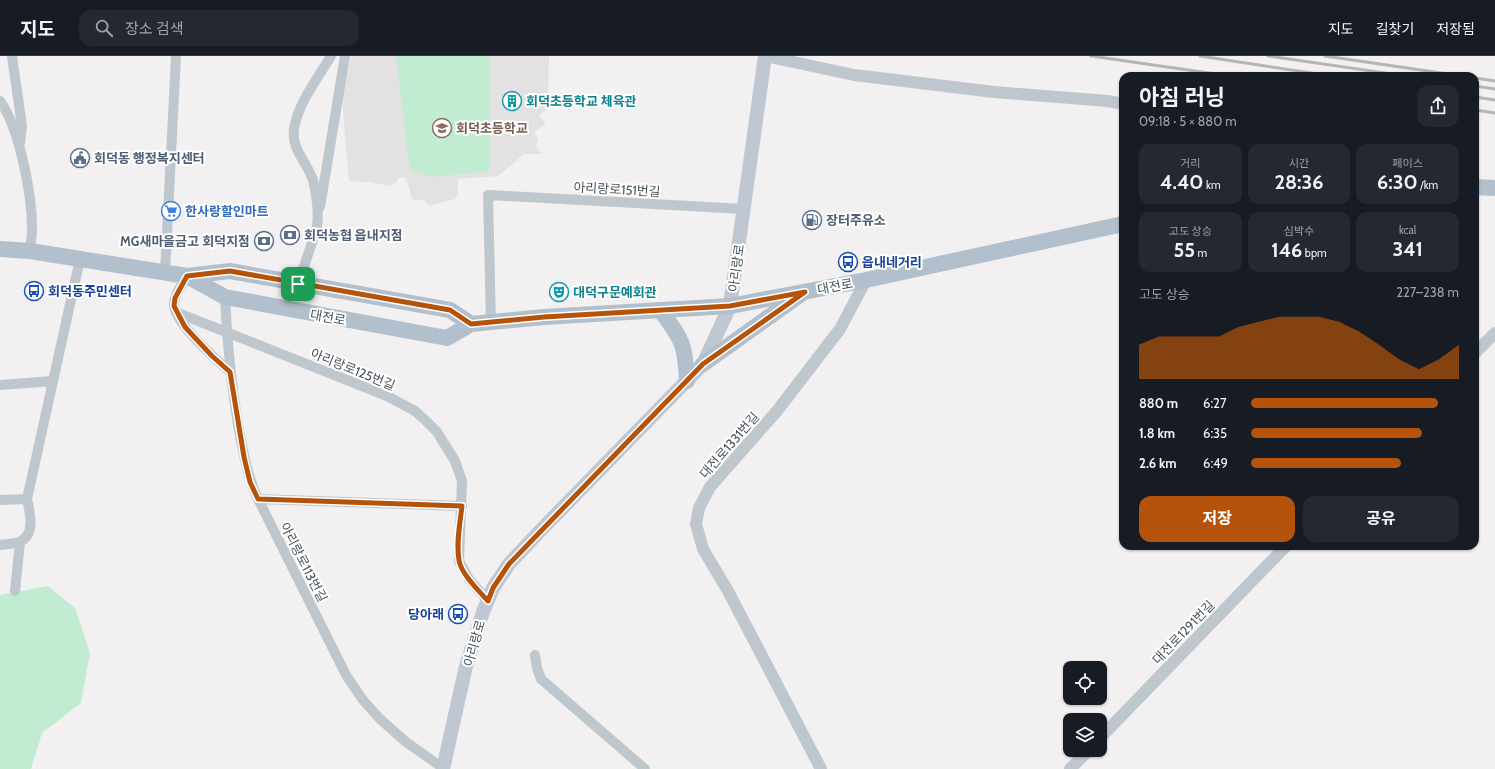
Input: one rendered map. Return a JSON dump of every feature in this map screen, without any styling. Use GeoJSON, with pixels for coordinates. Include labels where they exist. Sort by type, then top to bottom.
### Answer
{"type":"FeatureCollection","features":[{"type":"Feature","properties":{"kind":"main road","name":"아리랑로"},"geometry":{"type":"LineString","coordinates":[[443,768],[466,666],[483,612],[493,588],[509,564],[703,364],[730,306],[765,56]]}},
{"type":"Feature","properties":{"kind":"main road"},"geometry":{"type":"LineString","coordinates":[[1479,187],[1495,188]]}},
{"type":"Feature","properties":{"kind":"main road","name":"대전로"},"geometry":{"type":"LineString","coordinates":[[187,276],[225,297],[446,338],[471,324],[491,324],[544,317],[730,306],[866,280],[1119,225]]}},
{"type":"Feature","properties":{"kind":"main road","name":"대전로"},"geometry":{"type":"LineString","coordinates":[[0,249],[30,251],[187,276],[230,271],[450,310],[471,324]]}},
{"type":"Feature","properties":{"kind":"main road"},"geometry":{"type":"LineString","coordinates":[[703,364],[805,292]]}},
{"type":"Feature","properties":{"kind":"main road"},"geometry":{"type":"LineString","coordinates":[[661,311],[682,341],[686,354],[686,381]]}},
{"type":"Feature","properties":{"kind":"street"},"geometry":{"type":"LineString","coordinates":[[12,56],[22,126],[19,147]]}},
{"type":"Feature","properties":{"kind":"street"},"geometry":{"type":"LineString","coordinates":[[165,273],[176,56]]}},
{"type":"Feature","properties":{"kind":"street"},"geometry":{"type":"LineString","coordinates":[[317,224],[317,203],[312,180],[306,164],[296,148],[294,130],[299,112],[315,81],[331,56]]}},
{"type":"Feature","properties":{"kind":"street"},"geometry":{"type":"LineString","coordinates":[[298,284],[317,224],[346,56]]}},
{"type":"Feature","properties":{"kind":"street"},"geometry":{"type":"LineString","coordinates":[[765,56],[854,75],[994,92],[1108,101],[1119,103]]}},
{"type":"Feature","properties":{"kind":"street"},"geometry":{"type":"LineString","coordinates":[[0,102],[16,135],[26,176],[32,226],[30,251]]}},
{"type":"Feature","properties":{"kind":"street","name":"아리랑로151번길"},"geometry":{"type":"LineString","coordinates":[[491,324],[488,195],[744,209]]}},
{"type":"Feature","properties":{"kind":"street"},"geometry":{"type":"LineString","coordinates":[[0,545],[20,542],[26,538],[31,524],[27,499],[80,259]]}},
{"type":"Feature","properties":{"kind":"street"},"geometry":{"type":"LineString","coordinates":[[187,276],[175,298],[174,306],[185,327],[212,356],[230,372]]}},
{"type":"Feature","properties":{"kind":"street","name":"대전로1331번길"},"geometry":{"type":"LineString","coordinates":[[821,769],[728,591],[703,549],[696,524],[699,508],[710,487],[777,411],[840,329],[866,280]]}},
{"type":"Feature","properties":{"kind":"street","name":"아리랑로113번길"},"geometry":{"type":"LineString","coordinates":[[225,297],[230,372],[244,457],[250,482],[346,675],[358,694],[380,719],[406,742],[443,768]]}},
{"type":"Feature","properties":{"kind":"street","name":"아리랑로125번길"},"geometry":{"type":"LineString","coordinates":[[178,313],[387,396],[415,410],[437,432],[454,461],[462,481],[459,561],[468,579],[488,601]]}},
{"type":"Feature","properties":{"kind":"street"},"geometry":{"type":"LineString","coordinates":[[1479,349],[1495,333]]}},
{"type":"Feature","properties":{"kind":"street"},"geometry":{"type":"LineString","coordinates":[[0,385],[53,381]]}},
{"type":"Feature","properties":{"kind":"street"},"geometry":{"type":"LineString","coordinates":[[0,500],[27,499]]}},
{"type":"Feature","properties":{"kind":"street"},"geometry":{"type":"LineString","coordinates":[[258,499],[462,506]]}},
{"type":"Feature","properties":{"kind":"street"},"geometry":{"type":"LineString","coordinates":[[15,592],[20,542]]}},
{"type":"Feature","properties":{"kind":"street","name":"대전로1291번길"},"geometry":{"type":"LineString","coordinates":[[1107,731],[1282,550]]}},
{"type":"Feature","properties":{"kind":"street"},"geometry":{"type":"LineString","coordinates":[[535,655],[536,668],[541,679],[646,769]]}},
{"type":"Feature","properties":{"kind":"street"},"geometry":{"type":"LineString","coordinates":[[1070,769],[1082,757]]}},
{"type":"Feature","properties":{"kind":"shaded area","name":"회덕초등학교"},"geometry":{"type":"Polygon","coordinates":[[[351,56],[549,56],[548,108],[539,116],[546,123],[534,133],[538,140],[536,146],[542,154],[524,154],[498,176],[458,179],[458,194],[455,199],[430,206],[423,199],[414,201],[411,196],[407,180],[404,177],[398,178],[396,183],[391,186],[368,182],[349,181],[342,99],[351,56]]]}},
{"type":"Feature","properties":{"kind":"green space"},"geometry":{"type":"Polygon","coordinates":[[[396,56],[489,56],[489,171],[432,177],[410,170],[396,56]]]}},
{"type":"Feature","properties":{"kind":"green space"},"geometry":{"type":"Polygon","coordinates":[[[48,586],[75,608],[90,653],[81,703],[42,733],[31,769],[0,769],[0,595],[48,586]]]}},
{"type":"Feature","properties":{"kind":"railway"},"geometry":{"type":"LineString","coordinates":[[1091,56],[1202,72]]}},
{"type":"Feature","properties":{"kind":"railway"},"geometry":{"type":"LineString","coordinates":[[1200,56],[1305,72]]}},
{"type":"Feature","properties":{"kind":"railway"},"geometry":{"type":"LineString","coordinates":[[1268,56],[1378,72]]}},
{"type":"Feature","properties":{"kind":"railway"},"geometry":{"type":"LineString","coordinates":[[1325,56],[1435,72]]}},
{"type":"Feature","properties":{"kind":"railway"},"geometry":{"type":"LineString","coordinates":[[1479,79],[1495,81]]}},
{"type":"Feature","properties":{"kind":"railway"},"geometry":{"type":"LineString","coordinates":[[1479,87],[1495,89]]}},
{"type":"Feature","properties":{"kind":"railway"},"geometry":{"type":"LineString","coordinates":[[1479,98],[1495,100]]}},
{"type":"Feature","properties":{"kind":"railway"},"geometry":{"type":"LineString","coordinates":[[1479,111],[1495,113]]}},
{"type":"Feature","properties":{"kind":"place","name":"회덕초등학교 체육관"},"geometry":{"type":"Point","coordinates":[512,101]}},
{"type":"Feature","properties":{"kind":"place","name":"회덕초등학교"},"geometry":{"type":"Point","coordinates":[442,128]}},
{"type":"Feature","properties":{"kind":"place","name":"회덕동 행정복지센터"},"geometry":{"type":"Point","coordinates":[80,158]}},
{"type":"Feature","properties":{"kind":"place","name":"한사랑할인마트"},"geometry":{"type":"Point","coordinates":[171,211]}},
{"type":"Feature","properties":{"kind":"place","name":"장터주유소"},"geometry":{"type":"Point","coordinates":[812,220]}},
{"type":"Feature","properties":{"kind":"place","name":"회덕농협 읍내지점"},"geometry":{"type":"Point","coordinates":[290,235]}},
{"type":"Feature","properties":{"kind":"place","name":"MG새마을금고 회덕지점"},"geometry":{"type":"Point","coordinates":[264,241]}},
{"type":"Feature","properties":{"kind":"place","name":"읍내네거리"},"geometry":{"type":"Point","coordinates":[848,262]}},
{"type":"Feature","properties":{"kind":"place","name":"회덕동주민센터"},"geometry":{"type":"Point","coordinates":[34,291]}},
{"type":"Feature","properties":{"kind":"place","name":"대덕구문예회관"},"geometry":{"type":"Point","coordinates":[559,292]}},
{"type":"Feature","properties":{"kind":"place","name":"당아래"},"geometry":{"type":"Point","coordinates":[458,614]}},
{"type":"Feature","properties":{"kind":"route"},"geometry":{"type":"LineString","coordinates":[[230,271],[298,284],[450,310],[471,324],[491,324],[544,317],[583,316],[730,306],[805,292],[759,323],[736,342],[703,364],[509,564],[493,588],[488,601],[468,579],[459,561],[459,531],[462,506],[258,499],[250,482],[244,457],[230,372],[212,356],[185,327],[174,306],[175,298],[187,276],[230,271]]}}]}
